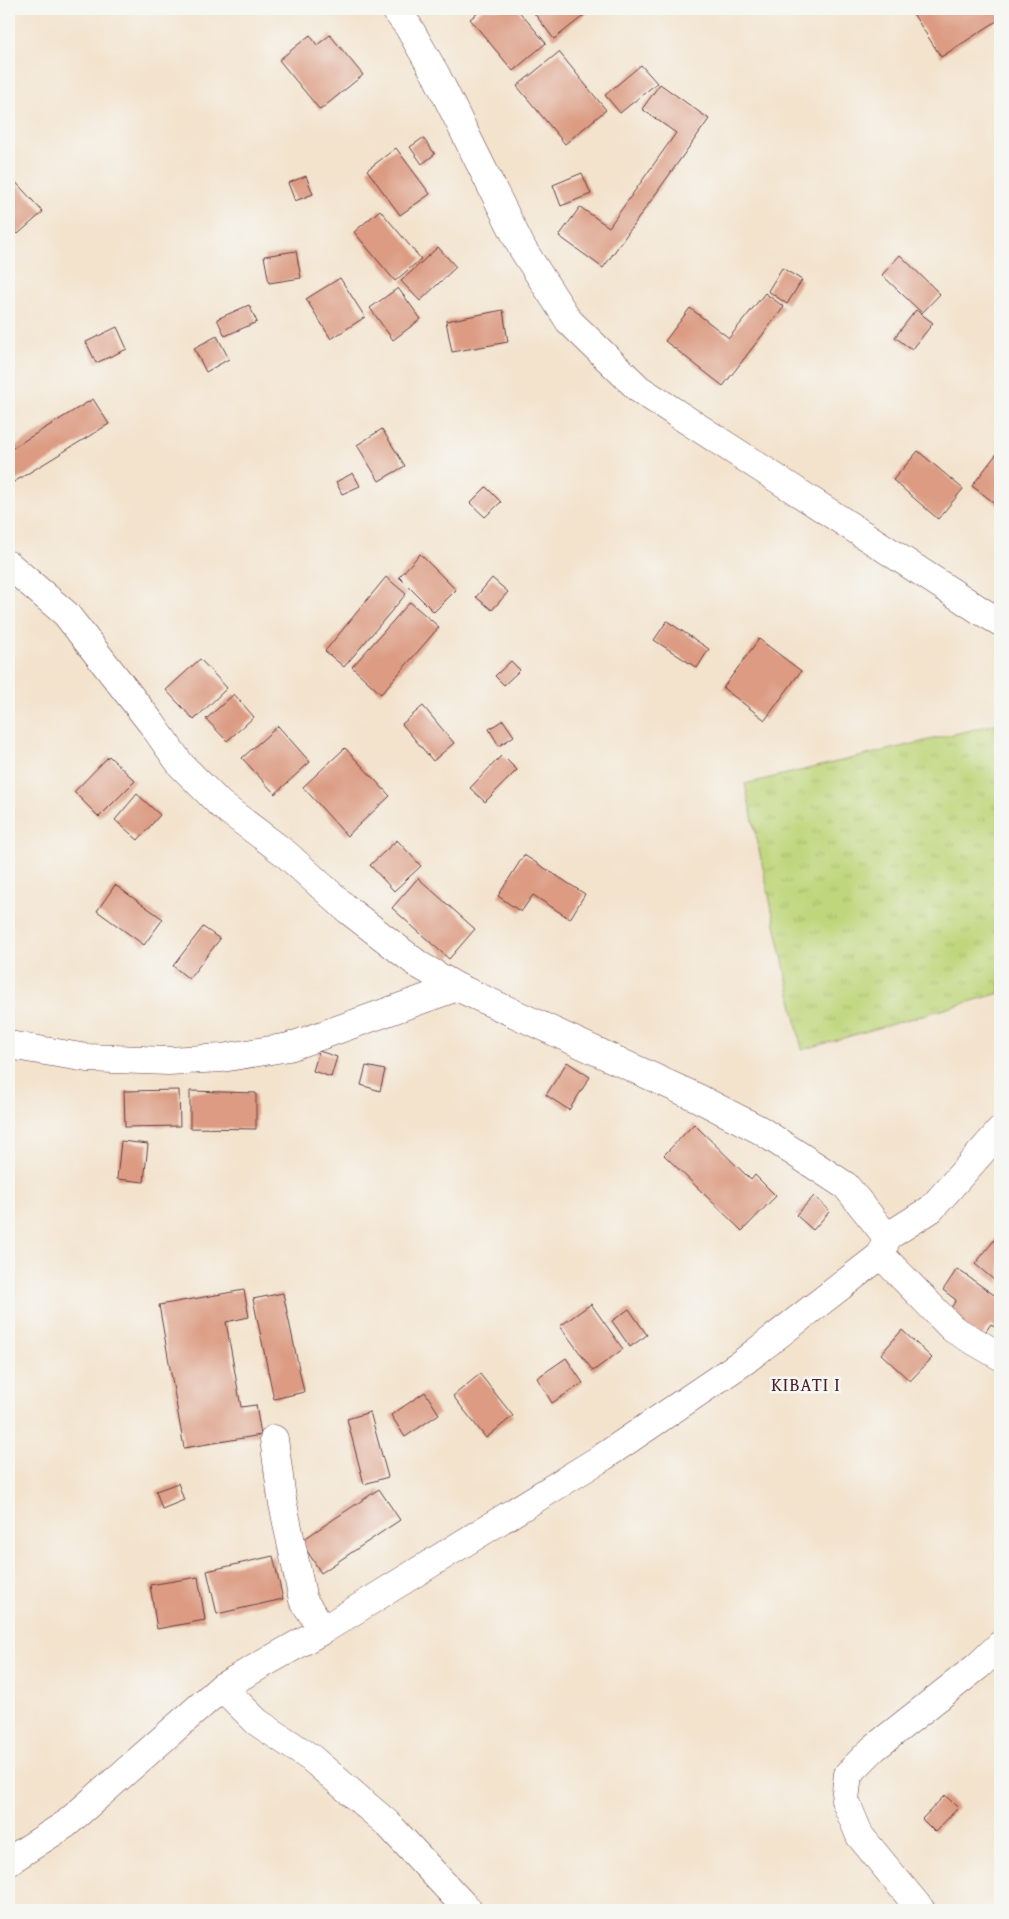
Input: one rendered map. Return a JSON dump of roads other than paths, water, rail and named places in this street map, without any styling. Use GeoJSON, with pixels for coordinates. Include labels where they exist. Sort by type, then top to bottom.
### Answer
{"type":"FeatureCollection","features":[{"type":"Feature","properties":{"kind":"street"},"geometry":{"type":"LineString","coordinates":[[395,9],[408,26],[436,75],[522,248],[569,320],[639,389],[994,612]]}},
{"type":"Feature","properties":{"kind":"street"},"geometry":{"type":"LineString","coordinates":[[9,565],[66,614],[152,724],[181,765],[220,804],[286,854],[348,910],[419,965],[457,987],[698,1098],[760,1130],[846,1186],[884,1246],[953,1329],[1000,1356]]}},
{"type":"Feature","properties":{"kind":"street"},"geometry":{"type":"LineString","coordinates":[[9,1045],[87,1058],[168,1062],[222,1058],[290,1047],[457,987]]}},
{"type":"Feature","properties":{"kind":"street"},"geometry":{"type":"LineString","coordinates":[[9,1861],[66,1824],[222,1687],[323,1630],[603,1457],[742,1362],[932,1209],[1000,1131]]}},
{"type":"Feature","properties":{"kind":"street"},"geometry":{"type":"LineString","coordinates":[[274,1439],[282,1500],[303,1600],[323,1630]]}},
{"type":"Feature","properties":{"kind":"street"},"geometry":{"type":"LineString","coordinates":[[921,1910],[860,1836],[845,1800],[848,1774],[874,1748],[978,1666],[1000,1645]]}},
{"type":"Feature","properties":{"kind":"street"},"geometry":{"type":"LineString","coordinates":[[222,1687],[257,1722],[311,1758],[388,1824],[468,1910]]}},
{"type":"Feature","properties":{"kind":"district","name":"KIBATI I"},"geometry":{"type":"Point","coordinates":[806,1384]}}]}
